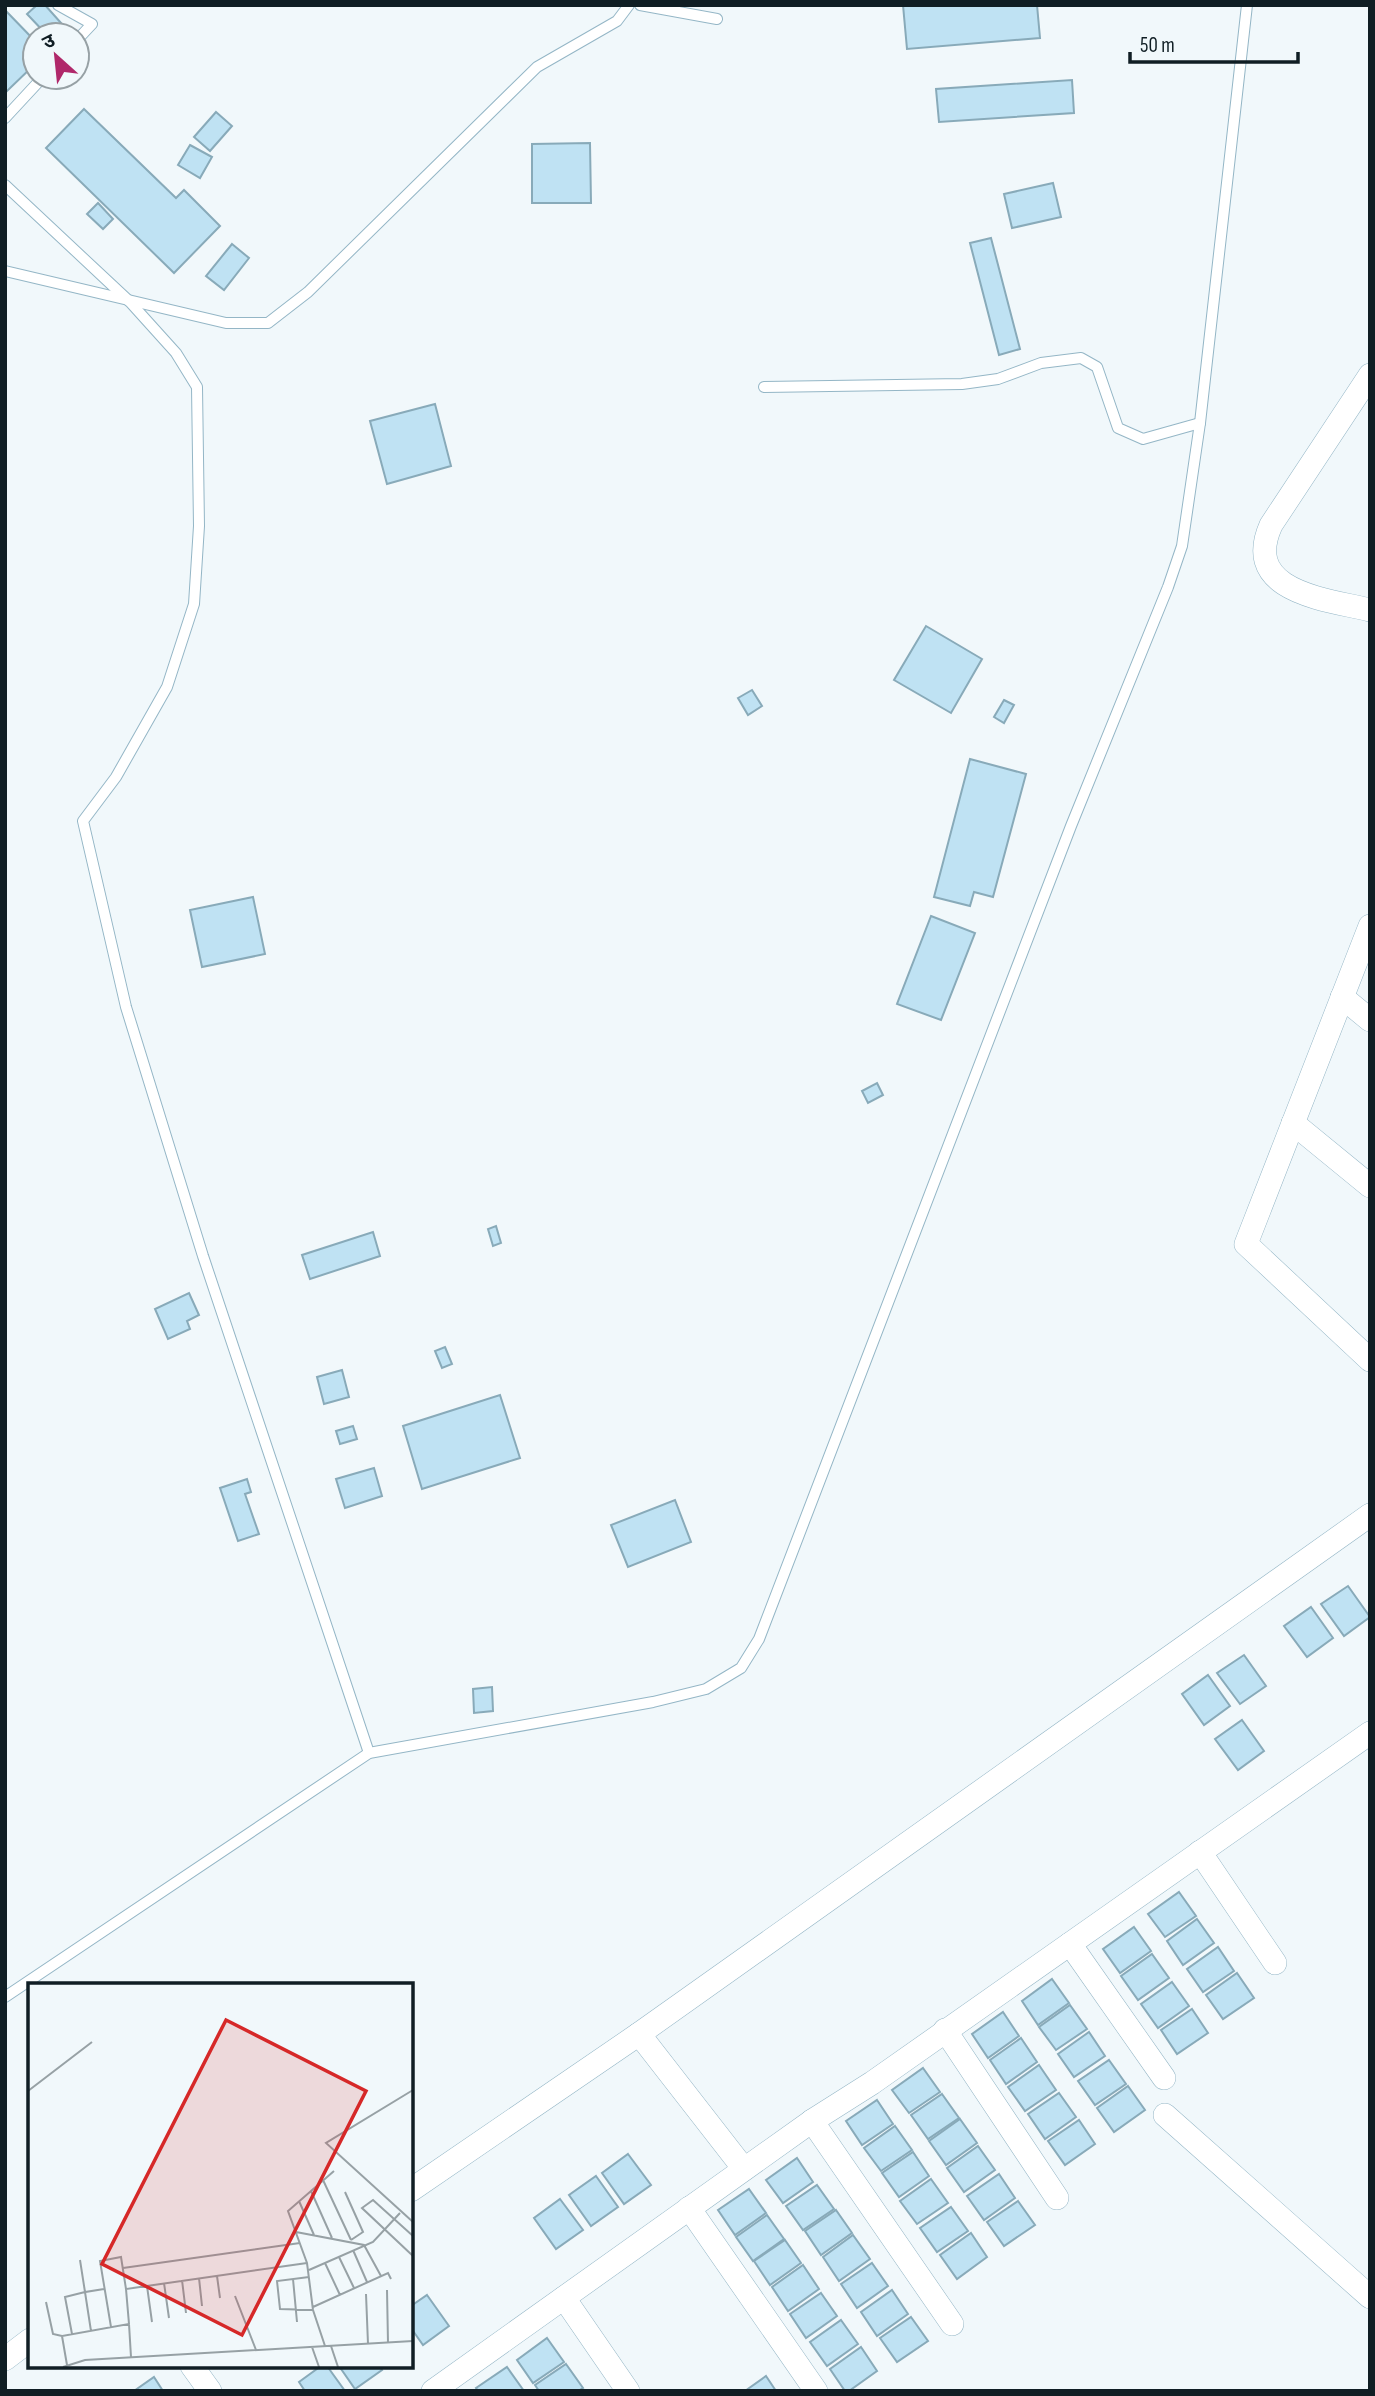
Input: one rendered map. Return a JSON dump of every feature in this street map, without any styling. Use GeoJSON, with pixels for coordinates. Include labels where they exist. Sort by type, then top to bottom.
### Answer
{"type":"FeatureCollection","features":[{"type":"Feature","properties":{"kind":"street"},"geometry":{"type":"LineString","coordinates":[[1370,375],[1271,525],[1265,538],[1264,551],[1273,575],[1294,591],[1370,610]]}},
{"type":"Feature","properties":{"kind":"street"},"geometry":{"type":"LineString","coordinates":[[1370,926],[1246,1244],[1370,1360]]}},
{"type":"Feature","properties":{"kind":"street"},"geometry":{"type":"LineString","coordinates":[[1342,998],[1370,1020]]}},
{"type":"Feature","properties":{"kind":"street"},"geometry":{"type":"LineString","coordinates":[[1293,1123],[1370,1185]]}},
{"type":"Feature","properties":{"kind":"street"},"geometry":{"type":"LineString","coordinates":[[413,2189],[639,2034],[1370,1515]]}},
{"type":"Feature","properties":{"kind":"street"},"geometry":{"type":"LineString","coordinates":[[438,2389],[812,2121],[872,2083],[1370,1733]]}},
{"type":"Feature","properties":{"kind":"street"},"geometry":{"type":"LineString","coordinates":[[1200,1852],[1275,1963]]}},
{"type":"Feature","properties":{"kind":"street"},"geometry":{"type":"LineString","coordinates":[[1070,1944],[1164,2078]]}},
{"type":"Feature","properties":{"kind":"street"},"geometry":{"type":"LineString","coordinates":[[945,2030],[1057,2198]]}},
{"type":"Feature","properties":{"kind":"street"},"geometry":{"type":"LineString","coordinates":[[639,2034],[744,2169]]}},
{"type":"Feature","properties":{"kind":"street"},"geometry":{"type":"LineString","coordinates":[[1165,2115],[1370,2297]]}},
{"type":"Feature","properties":{"kind":"street"},"geometry":{"type":"LineString","coordinates":[[812,2121],[952,2323]]}},
{"type":"Feature","properties":{"kind":"street"},"geometry":{"type":"LineString","coordinates":[[690,2208],[816,2391]]}},
{"type":"Feature","properties":{"kind":"street"},"geometry":{"type":"LineString","coordinates":[[564,2298],[628,2391]]}},
{"type":"Feature","properties":{"kind":"street"},"geometry":{"type":"LineString","coordinates":[[5,2359],[28,2342]]}},
{"type":"Feature","properties":{"kind":"street"},"geometry":{"type":"LineString","coordinates":[[193,2368],[210,2391]]}},
{"type":"Feature","properties":{"kind":"lane"},"geometry":{"type":"LineString","coordinates":[[58,5],[87,21]]}},
{"type":"Feature","properties":{"kind":"lane"},"geometry":{"type":"LineString","coordinates":[[5,271],[226,323],[268,323],[308,292],[537,67],[617,21],[629,5]]}},
{"type":"Feature","properties":{"kind":"lane"},"geometry":{"type":"LineString","coordinates":[[640,5],[717,19]]}},
{"type":"Feature","properties":{"kind":"lane"},"geometry":{"type":"LineString","coordinates":[[5,1997],[369,1753],[653,1703],[706,1689],[741,1668],[759,1639],[1066,838],[1168,587],[1182,545],[1200,424],[1247,5]]}},
{"type":"Feature","properties":{"kind":"lane"},"geometry":{"type":"LineString","coordinates":[[5,118],[30,91]]}},
{"type":"Feature","properties":{"kind":"lane"},"geometry":{"type":"LineString","coordinates":[[5,186],[130,302],[176,353],[197,387],[199,526],[194,604],[167,687],[116,777],[83,821],[126,1007],[203,1256],[369,1753]]}},
{"type":"Feature","properties":{"kind":"lane"},"geometry":{"type":"LineString","coordinates":[[764,387],[962,384],[998,379],[1041,363],[1081,358],[1097,367],[1118,428],[1143,439],[1200,424]]}},
{"type":"Feature","properties":{"kind":"building"},"geometry":{"type":"Polygon","coordinates":[[[37,5],[45,5],[59,21],[34,21],[27,14],[37,5]]]}},
{"type":"Feature","properties":{"kind":"building"},"geometry":{"type":"Polygon","coordinates":[[[903,5],[1037,5],[1040,38],[907,49],[903,5]]]}},
{"type":"Feature","properties":{"kind":"building"},"geometry":{"type":"Polygon","coordinates":[[[5,10],[21,27],[21,78],[5,93],[5,10]]]}},
{"type":"Feature","properties":{"kind":"building"},"geometry":{"type":"Polygon","coordinates":[[[1072,80],[1074,113],[939,122],[936,89],[1072,80]]]}},
{"type":"Feature","properties":{"kind":"building"},"geometry":{"type":"Polygon","coordinates":[[[84,109],[176,198],[184,190],[220,226],[174,273],[46,148],[84,109]]]}},
{"type":"Feature","properties":{"kind":"building"},"geometry":{"type":"Polygon","coordinates":[[[216,112],[232,126],[210,151],[194,137],[216,112]]]}},
{"type":"Feature","properties":{"kind":"building"},"geometry":{"type":"Polygon","coordinates":[[[590,143],[591,203],[532,203],[532,144],[590,143]]]}},
{"type":"Feature","properties":{"kind":"building"},"geometry":{"type":"Polygon","coordinates":[[[190,145],[212,157],[200,178],[178,165],[190,145]]]}},
{"type":"Feature","properties":{"kind":"building"},"geometry":{"type":"Polygon","coordinates":[[[1053,183],[1061,217],[1012,228],[1004,194],[1053,183]]]}},
{"type":"Feature","properties":{"kind":"building"},"geometry":{"type":"Polygon","coordinates":[[[98,203],[113,219],[103,229],[87,214],[98,203]]]}},
{"type":"Feature","properties":{"kind":"building"},"geometry":{"type":"Polygon","coordinates":[[[991,238],[1020,349],[999,355],[970,243],[991,238]]]}},
{"type":"Feature","properties":{"kind":"building"},"geometry":{"type":"Polygon","coordinates":[[[232,244],[249,258],[224,290],[206,276],[232,244]]]}},
{"type":"Feature","properties":{"kind":"building"},"geometry":{"type":"Polygon","coordinates":[[[435,404],[451,466],[387,484],[370,421],[435,404]]]}},
{"type":"Feature","properties":{"kind":"building"},"geometry":{"type":"Polygon","coordinates":[[[926,626],[982,659],[951,713],[894,680],[926,626]]]}},
{"type":"Feature","properties":{"kind":"building"},"geometry":{"type":"Polygon","coordinates":[[[752,690],[762,706],[748,715],[738,698],[752,690]]]}},
{"type":"Feature","properties":{"kind":"building"},"geometry":{"type":"Polygon","coordinates":[[[1004,700],[1014,705],[1004,723],[994,717],[1004,700]]]}},
{"type":"Feature","properties":{"kind":"building"},"geometry":{"type":"Polygon","coordinates":[[[970,759],[1026,774],[993,897],[974,892],[970,906],[934,897],[970,759]]]}},
{"type":"Feature","properties":{"kind":"building"},"geometry":{"type":"Polygon","coordinates":[[[253,897],[265,954],[202,967],[190,910],[253,897]]]}},
{"type":"Feature","properties":{"kind":"building"},"geometry":{"type":"Polygon","coordinates":[[[931,916],[975,933],[941,1020],[897,1004],[931,916]]]}},
{"type":"Feature","properties":{"kind":"building"},"geometry":{"type":"Polygon","coordinates":[[[877,1083],[883,1095],[868,1103],[862,1091],[877,1083]]]}},
{"type":"Feature","properties":{"kind":"building"},"geometry":{"type":"Polygon","coordinates":[[[496,1226],[501,1243],[493,1246],[488,1229],[496,1226]]]}},
{"type":"Feature","properties":{"kind":"building"},"geometry":{"type":"Polygon","coordinates":[[[373,1232],[380,1256],[310,1279],[302,1255],[373,1232]]]}},
{"type":"Feature","properties":{"kind":"building"},"geometry":{"type":"Polygon","coordinates":[[[189,1293],[199,1315],[187,1321],[190,1329],[168,1339],[155,1309],[189,1293]]]}},
{"type":"Feature","properties":{"kind":"building"},"geometry":{"type":"Polygon","coordinates":[[[445,1347],[452,1364],[442,1368],[435,1351],[445,1347]]]}},
{"type":"Feature","properties":{"kind":"building"},"geometry":{"type":"Polygon","coordinates":[[[342,1370],[349,1397],[324,1404],[317,1377],[342,1370]]]}},
{"type":"Feature","properties":{"kind":"building"},"geometry":{"type":"Polygon","coordinates":[[[500,1395],[520,1458],[422,1489],[403,1426],[500,1395]]]}},
{"type":"Feature","properties":{"kind":"building"},"geometry":{"type":"Polygon","coordinates":[[[353,1426],[357,1439],[340,1444],[336,1431],[353,1426]]]}},
{"type":"Feature","properties":{"kind":"building"},"geometry":{"type":"Polygon","coordinates":[[[374,1468],[382,1496],[345,1508],[336,1479],[374,1468]]]}},
{"type":"Feature","properties":{"kind":"building"},"geometry":{"type":"Polygon","coordinates":[[[247,1479],[251,1492],[245,1494],[259,1534],[238,1541],[220,1488],[247,1479]]]}},
{"type":"Feature","properties":{"kind":"building"},"geometry":{"type":"Polygon","coordinates":[[[675,1500],[691,1542],[628,1567],[611,1525],[675,1500]]]}},
{"type":"Feature","properties":{"kind":"building"},"geometry":{"type":"Polygon","coordinates":[[[1348,1586],[1370,1617],[1344,1636],[1321,1604],[1348,1586]]]}},
{"type":"Feature","properties":{"kind":"building"},"geometry":{"type":"Polygon","coordinates":[[[1311,1607],[1333,1638],[1307,1657],[1284,1626],[1311,1607]]]}},
{"type":"Feature","properties":{"kind":"building"},"geometry":{"type":"Polygon","coordinates":[[[1244,1655],[1266,1686],[1240,1704],[1217,1673],[1244,1655]]]}},
{"type":"Feature","properties":{"kind":"building"},"geometry":{"type":"Polygon","coordinates":[[[1208,1675],[1230,1706],[1204,1725],[1182,1694],[1208,1675]]]}},
{"type":"Feature","properties":{"kind":"building"},"geometry":{"type":"Polygon","coordinates":[[[492,1687],[493,1711],[474,1713],[473,1689],[492,1687]]]}},
{"type":"Feature","properties":{"kind":"building"},"geometry":{"type":"Polygon","coordinates":[[[1242,1720],[1264,1751],[1238,1770],[1215,1739],[1242,1720]]]}},
{"type":"Feature","properties":{"kind":"building"},"geometry":{"type":"Polygon","coordinates":[[[1179,1892],[1196,1916],[1165,1937],[1148,1914],[1179,1892]]]}},
{"type":"Feature","properties":{"kind":"building"},"geometry":{"type":"Polygon","coordinates":[[[1197,1919],[1214,1943],[1183,1965],[1167,1941],[1197,1919]]]}},
{"type":"Feature","properties":{"kind":"building"},"geometry":{"type":"Polygon","coordinates":[[[1134,1927],[1151,1951],[1120,1973],[1103,1949],[1134,1927]]]}},
{"type":"Feature","properties":{"kind":"building"},"geometry":{"type":"Polygon","coordinates":[[[1218,1947],[1234,1971],[1203,1992],[1187,1969],[1218,1947]]]}},
{"type":"Feature","properties":{"kind":"building"},"geometry":{"type":"Polygon","coordinates":[[[1152,1954],[1169,1978],[1138,2000],[1121,1976],[1152,1954]]]}},
{"type":"Feature","properties":{"kind":"building"},"geometry":{"type":"Polygon","coordinates":[[[1237,1973],[1254,1998],[1223,2019],[1206,1995],[1237,1973]]]}},
{"type":"Feature","properties":{"kind":"building"},"geometry":{"type":"Polygon","coordinates":[[[1052,1979],[1069,2003],[1038,2025],[1022,2001],[1052,1979]]]}},
{"type":"Feature","properties":{"kind":"building"},"geometry":{"type":"Polygon","coordinates":[[[1172,1982],[1189,2006],[1158,2028],[1141,2004],[1172,1982]]]}},
{"type":"Feature","properties":{"kind":"building"},"geometry":{"type":"Polygon","coordinates":[[[1070,2005],[1087,2029],[1056,2050],[1039,2027],[1070,2005]]]}},
{"type":"Feature","properties":{"kind":"building"},"geometry":{"type":"Polygon","coordinates":[[[1192,2009],[1208,2033],[1177,2054],[1161,2030],[1192,2009]]]}},
{"type":"Feature","properties":{"kind":"building"},"geometry":{"type":"Polygon","coordinates":[[[1003,2012],[1019,2036],[988,2058],[972,2034],[1003,2012]]]}},
{"type":"Feature","properties":{"kind":"building"},"geometry":{"type":"Polygon","coordinates":[[[1089,2032],[1105,2056],[1074,2077],[1058,2054],[1089,2032]]]}},
{"type":"Feature","properties":{"kind":"building"},"geometry":{"type":"Polygon","coordinates":[[[1021,2038],[1037,2062],[1006,2084],[990,2060],[1021,2038]]]}},
{"type":"Feature","properties":{"kind":"building"},"geometry":{"type":"Polygon","coordinates":[[[1109,2060],[1126,2084],[1095,2105],[1078,2081],[1109,2060]]]}},
{"type":"Feature","properties":{"kind":"building"},"geometry":{"type":"Polygon","coordinates":[[[1039,2065],[1056,2090],[1025,2111],[1008,2087],[1039,2065]]]}},
{"type":"Feature","properties":{"kind":"building"},"geometry":{"type":"Polygon","coordinates":[[[923,2068],[940,2092],[909,2113],[892,2090],[923,2068]]]}},
{"type":"Feature","properties":{"kind":"building"},"geometry":{"type":"Polygon","coordinates":[[[1128,2086],[1145,2110],[1114,2132],[1097,2108],[1128,2086]]]}},
{"type":"Feature","properties":{"kind":"building"},"geometry":{"type":"Polygon","coordinates":[[[1059,2093],[1076,2117],[1045,2139],[1028,2114],[1059,2093]]]}},
{"type":"Feature","properties":{"kind":"building"},"geometry":{"type":"Polygon","coordinates":[[[942,2094],[959,2118],[928,2139],[911,2115],[942,2094]]]}},
{"type":"Feature","properties":{"kind":"building"},"geometry":{"type":"Polygon","coordinates":[[[877,2100],[893,2124],[862,2145],[846,2121],[877,2100]]]}},
{"type":"Feature","properties":{"kind":"building"},"geometry":{"type":"Polygon","coordinates":[[[960,2119],[977,2143],[946,2165],[929,2141],[960,2119]]]}},
{"type":"Feature","properties":{"kind":"building"},"geometry":{"type":"Polygon","coordinates":[[[1079,2120],[1095,2144],[1065,2165],[1048,2141],[1079,2120]]]}},
{"type":"Feature","properties":{"kind":"building"},"geometry":{"type":"Polygon","coordinates":[[[895,2126],[912,2150],[881,2171],[864,2148],[895,2126]]]}},
{"type":"Feature","properties":{"kind":"building"},"geometry":{"type":"Polygon","coordinates":[[[978,2146],[995,2170],[964,2192],[947,2168],[978,2146]]]}},
{"type":"Feature","properties":{"kind":"building"},"geometry":{"type":"Polygon","coordinates":[[[913,2152],[929,2176],[899,2197],[882,2173],[913,2152]]]}},
{"type":"Feature","properties":{"kind":"building"},"geometry":{"type":"Polygon","coordinates":[[[628,2154],[651,2185],[624,2204],[602,2173],[628,2154]]]}},
{"type":"Feature","properties":{"kind":"building"},"geometry":{"type":"Polygon","coordinates":[[[797,2158],[813,2182],[783,2203],[766,2180],[797,2158]]]}},
{"type":"Feature","properties":{"kind":"building"},"geometry":{"type":"Polygon","coordinates":[[[999,2174],[1015,2198],[984,2220],[967,2196],[999,2174]]]}},
{"type":"Feature","properties":{"kind":"building"},"geometry":{"type":"Polygon","coordinates":[[[596,2176],[618,2207],[591,2226],[569,2195],[596,2176]]]}},
{"type":"Feature","properties":{"kind":"building"},"geometry":{"type":"Polygon","coordinates":[[[931,2179],[948,2203],[917,2224],[900,2201],[931,2179]]]}},
{"type":"Feature","properties":{"kind":"building"},"geometry":{"type":"Polygon","coordinates":[[[817,2185],[834,2209],[803,2230],[786,2206],[817,2185]]]}},
{"type":"Feature","properties":{"kind":"building"},"geometry":{"type":"Polygon","coordinates":[[[749,2189],[766,2213],[735,2235],[718,2210],[749,2189]]]}},
{"type":"Feature","properties":{"kind":"building"},"geometry":{"type":"Polygon","coordinates":[[[560,2199],[583,2230],[556,2249],[534,2218],[560,2199]]]}},
{"type":"Feature","properties":{"kind":"building"},"geometry":{"type":"Polygon","coordinates":[[[1018,2201],[1035,2225],[1004,2246],[987,2222],[1018,2201]]]}},
{"type":"Feature","properties":{"kind":"building"},"geometry":{"type":"Polygon","coordinates":[[[951,2207],[968,2231],[937,2252],[920,2228],[951,2207]]]}},
{"type":"Feature","properties":{"kind":"building"},"geometry":{"type":"Polygon","coordinates":[[[836,2210],[852,2233],[821,2255],[805,2231],[836,2210]]]}},
{"type":"Feature","properties":{"kind":"building"},"geometry":{"type":"Polygon","coordinates":[[[767,2215],[784,2239],[753,2261],[736,2237],[767,2215]]]}},
{"type":"Feature","properties":{"kind":"building"},"geometry":{"type":"Polygon","coordinates":[[[971,2233],[987,2257],[957,2279],[940,2255],[971,2233]]]}},
{"type":"Feature","properties":{"kind":"building"},"geometry":{"type":"Polygon","coordinates":[[[853,2235],[870,2259],[839,2281],[823,2257],[853,2235]]]}},
{"type":"Feature","properties":{"kind":"building"},"geometry":{"type":"Polygon","coordinates":[[[785,2240],[801,2263],[770,2285],[754,2261],[785,2240]]]}},
{"type":"Feature","properties":{"kind":"building"},"geometry":{"type":"Polygon","coordinates":[[[872,2263],[888,2286],[857,2308],[841,2284],[872,2263]]]}},
{"type":"Feature","properties":{"kind":"building"},"geometry":{"type":"Polygon","coordinates":[[[803,2265],[819,2289],[788,2311],[772,2287],[803,2265]]]}},
{"type":"Feature","properties":{"kind":"building"},"geometry":{"type":"Polygon","coordinates":[[[892,2290],[908,2314],[877,2336],[861,2312],[892,2290]]]}},
{"type":"Feature","properties":{"kind":"building"},"geometry":{"type":"Polygon","coordinates":[[[821,2293],[837,2316],[806,2338],[790,2314],[821,2293]]]}},
{"type":"Feature","properties":{"kind":"building"},"geometry":{"type":"Polygon","coordinates":[[[427,2295],[449,2326],[423,2345],[413,2331],[413,2305],[427,2295]]]}},
{"type":"Feature","properties":{"kind":"building"},"geometry":{"type":"Polygon","coordinates":[[[911,2317],[928,2341],[897,2362],[880,2338],[911,2317]]]}},
{"type":"Feature","properties":{"kind":"building"},"geometry":{"type":"Polygon","coordinates":[[[841,2320],[858,2344],[827,2366],[810,2342],[841,2320]]]}},
{"type":"Feature","properties":{"kind":"building"},"geometry":{"type":"Polygon","coordinates":[[[547,2338],[564,2362],[533,2383],[517,2360],[547,2338]]]}},
{"type":"Feature","properties":{"kind":"building"},"geometry":{"type":"Polygon","coordinates":[[[861,2347],[877,2371],[849,2391],[845,2391],[830,2369],[861,2347]]]}},
{"type":"Feature","properties":{"kind":"building"},"geometry":{"type":"Polygon","coordinates":[[[566,2364],[583,2388],[578,2391],[539,2391],[535,2385],[566,2364]]]}},
{"type":"Feature","properties":{"kind":"building"},"geometry":{"type":"Polygon","coordinates":[[[507,2367],[524,2391],[478,2391],[476,2388],[507,2367]]]}},
{"type":"Feature","properties":{"kind":"building"},"geometry":{"type":"Polygon","coordinates":[[[318,2368],[328,2368],[345,2391],[305,2391],[299,2382],[318,2368]]]}},
{"type":"Feature","properties":{"kind":"building"},"geometry":{"type":"Polygon","coordinates":[[[340,2368],[380,2368],[382,2370],[355,2389],[340,2368]]]}},
{"type":"Feature","properties":{"kind":"building"},"geometry":{"type":"Polygon","coordinates":[[[766,2376],[776,2391],[745,2391],[766,2376]]]}},
{"type":"Feature","properties":{"kind":"building"},"geometry":{"type":"Polygon","coordinates":[[[154,2377],[163,2391],[134,2391],[154,2377]]]}}]}
